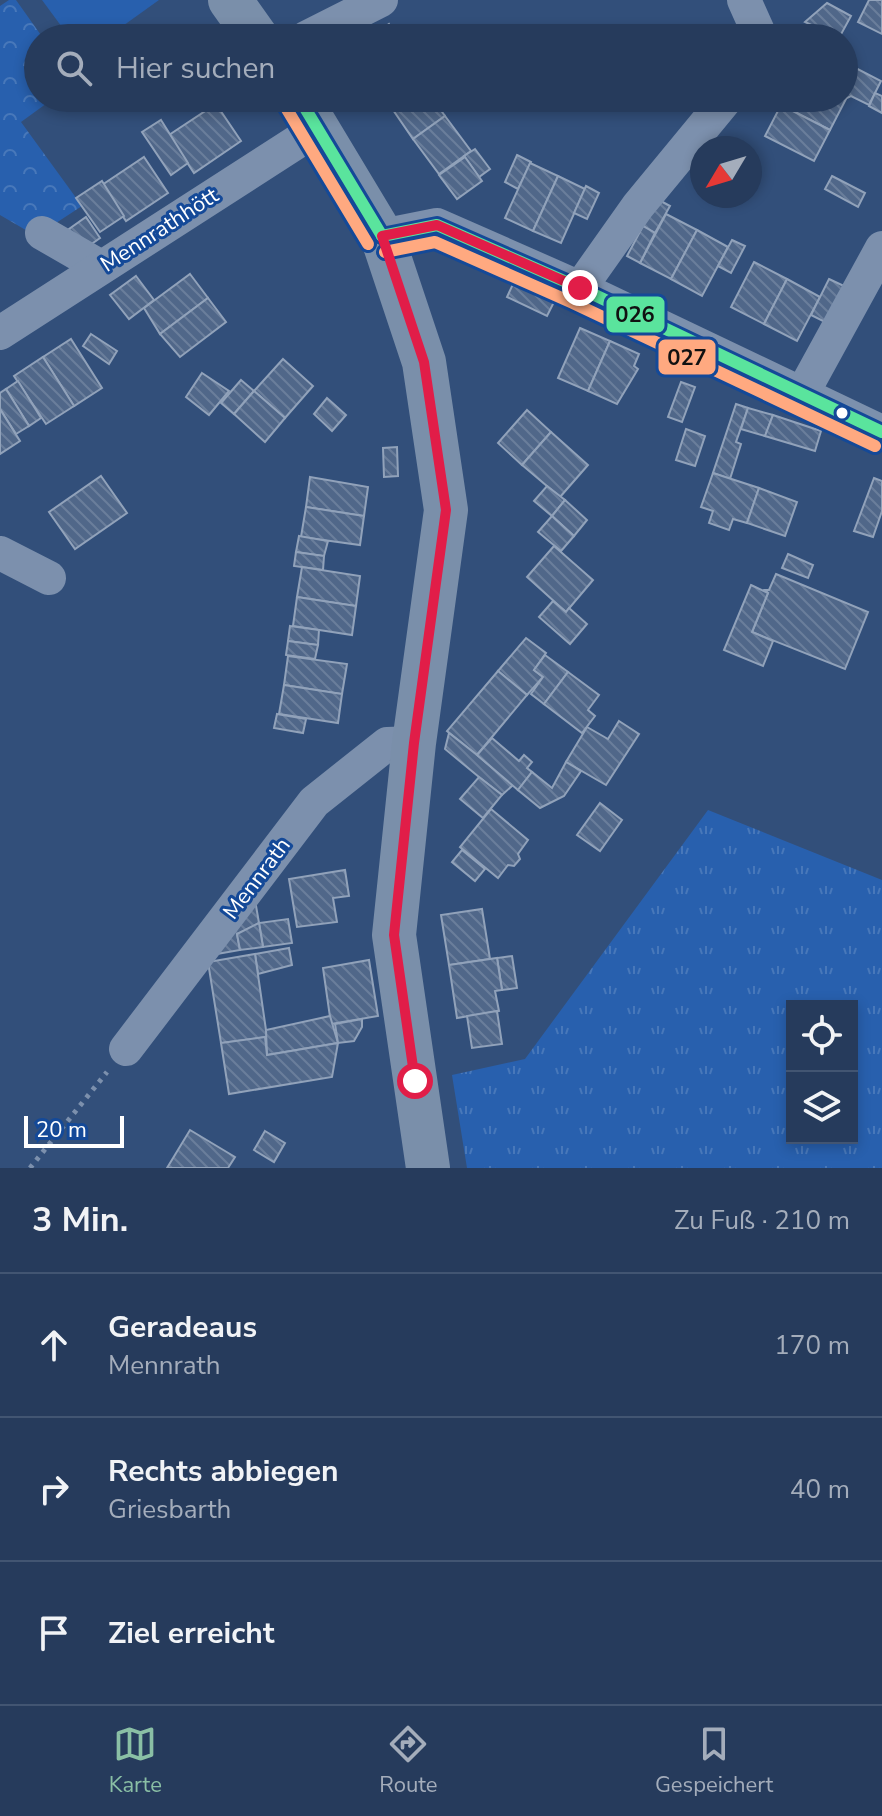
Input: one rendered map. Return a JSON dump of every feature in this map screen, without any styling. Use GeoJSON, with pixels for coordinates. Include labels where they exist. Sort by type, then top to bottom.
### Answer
{"type":"FeatureCollection","features":[{"type":"Feature","properties":{"kind":"main road"},"geometry":{"type":"LineString","coordinates":[[230,0],[247,24]]}},
{"type":"Feature","properties":{"kind":"main road"},"geometry":{"type":"LineString","coordinates":[[309,112],[382,236],[424,362],[446,510],[414,743],[394,935],[428,1168]]}},
{"type":"Feature","properties":{"kind":"street"},"geometry":{"type":"LineString","coordinates":[[744,0],[755,24]]}},
{"type":"Feature","properties":{"kind":"street"},"geometry":{"type":"LineString","coordinates":[[333,24],[378,1]]}},
{"type":"Feature","properties":{"kind":"street","name":"Mennrathhött"},"geometry":{"type":"LineString","coordinates":[[0,333],[101,267],[309,112]]}},
{"type":"Feature","properties":{"kind":"street"},"geometry":{"type":"LineString","coordinates":[[580,288],[638,206],[715,112]]}},
{"type":"Feature","properties":{"kind":"street"},"geometry":{"type":"LineString","coordinates":[[382,236],[437,225],[580,288],[882,432]]}},
{"type":"Feature","properties":{"kind":"street"},"geometry":{"type":"LineString","coordinates":[[42,233],[101,267]]}},
{"type":"Feature","properties":{"kind":"street"},"geometry":{"type":"LineString","coordinates":[[802,394],[882,248]]}},
{"type":"Feature","properties":{"kind":"street"},"geometry":{"type":"LineString","coordinates":[[0,553],[49,578]]}},
{"type":"Feature","properties":{"kind":"street","name":"Mennrath"},"geometry":{"type":"LineString","coordinates":[[126,1049],[314,802],[387,744],[414,743]]}},
{"type":"Feature","properties":{"kind":"path"},"geometry":{"type":"LineString","coordinates":[[30,1168],[126,1049]]}},
{"type":"Feature","properties":{"kind":"green space"},"geometry":{"type":"Polygon","coordinates":[[[9,0],[16,0],[33,24],[24,24],[24,112],[35,112],[21,122],[82,206],[36,236],[0,215],[0,6],[9,0]]]}},
{"type":"Feature","properties":{"kind":"green space"},"geometry":{"type":"Polygon","coordinates":[[[42,0],[159,0],[126,24],[60,24],[42,0]]]}},
{"type":"Feature","properties":{"kind":"green space"},"geometry":{"type":"Polygon","coordinates":[[[708,810],[882,880],[882,1168],[467,1168],[452,1075],[525,1059],[708,810]]]}},
{"type":"Feature","properties":{"kind":"building"},"geometry":{"type":"Polygon","coordinates":[[[869,0],[882,0],[882,34],[858,22],[869,0]]]}},
{"type":"Feature","properties":{"kind":"building"},"geometry":{"type":"Polygon","coordinates":[[[827,3],[851,16],[847,24],[805,22],[827,3]]]}},
{"type":"Feature","properties":{"kind":"building"},"geometry":{"type":"Polygon","coordinates":[[[858,69],[881,81],[869,105],[858,100],[858,69]]]}},
{"type":"Feature","properties":{"kind":"building"},"geometry":{"type":"Polygon","coordinates":[[[875,93],[882,96],[882,113],[869,106],[875,93]]]}},
{"type":"Feature","properties":{"kind":"building"},"geometry":{"type":"Polygon","coordinates":[[[204,112],[221,112],[241,141],[194,173],[169,135],[204,112]]]}},
{"type":"Feature","properties":{"kind":"building"},"geometry":{"type":"Polygon","coordinates":[[[394,112],[442,112],[445,116],[413,139],[394,112]]]}},
{"type":"Feature","properties":{"kind":"building"},"geometry":{"type":"Polygon","coordinates":[[[777,112],[795,112],[830,130],[814,161],[765,136],[777,112]]]}},
{"type":"Feature","properties":{"kind":"building"},"geometry":{"type":"Polygon","coordinates":[[[795,112],[839,112],[830,130],[795,112]]]}},
{"type":"Feature","properties":{"kind":"building"},"geometry":{"type":"Polygon","coordinates":[[[445,116],[471,151],[439,174],[413,139],[445,116]]]}},
{"type":"Feature","properties":{"kind":"building"},"geometry":{"type":"Polygon","coordinates":[[[161,120],[188,163],[171,175],[142,132],[161,120]]]}},
{"type":"Feature","properties":{"kind":"building"},"geometry":{"type":"Polygon","coordinates":[[[475,149],[490,169],[479,177],[464,156],[475,149]]]}},
{"type":"Feature","properties":{"kind":"building"},"geometry":{"type":"Polygon","coordinates":[[[517,155],[531,162],[518,189],[505,182],[517,155]]]}},
{"type":"Feature","properties":{"kind":"building"},"geometry":{"type":"Polygon","coordinates":[[[144,157],[168,193],[126,221],[102,185],[144,157]]]}},
{"type":"Feature","properties":{"kind":"building"},"geometry":{"type":"Polygon","coordinates":[[[465,157],[482,181],[457,199],[439,175],[465,157]]]}},
{"type":"Feature","properties":{"kind":"building"},"geometry":{"type":"Polygon","coordinates":[[[530,163],[558,176],[533,231],[505,218],[530,163]]]}},
{"type":"Feature","properties":{"kind":"building"},"geometry":{"type":"Polygon","coordinates":[[[558,176],[585,189],[561,243],[533,231],[558,176]]]}},
{"type":"Feature","properties":{"kind":"building"},"geometry":{"type":"Polygon","coordinates":[[[832,176],[865,193],[858,207],[825,189],[832,176]]]}},
{"type":"Feature","properties":{"kind":"building"},"geometry":{"type":"Polygon","coordinates":[[[102,181],[124,216],[100,232],[76,198],[102,181]]]}},
{"type":"Feature","properties":{"kind":"building"},"geometry":{"type":"Polygon","coordinates":[[[586,186],[599,193],[587,219],[574,213],[586,186]]]}},
{"type":"Feature","properties":{"kind":"building"},"geometry":{"type":"Polygon","coordinates":[[[657,199],[670,206],[655,233],[643,226],[657,199]]]}},
{"type":"Feature","properties":{"kind":"building"},"geometry":{"type":"Polygon","coordinates":[[[666,214],[697,230],[671,279],[640,263],[666,214]]]}},
{"type":"Feature","properties":{"kind":"building"},"geometry":{"type":"Polygon","coordinates":[[[86,217],[100,238],[83,250],[69,229],[86,217]]]}},
{"type":"Feature","properties":{"kind":"building"},"geometry":{"type":"Polygon","coordinates":[[[643,226],[655,233],[640,263],[627,256],[643,226]]]}},
{"type":"Feature","properties":{"kind":"building"},"geometry":{"type":"Polygon","coordinates":[[[697,230],[728,247],[702,296],[671,279],[697,230]]]}},
{"type":"Feature","properties":{"kind":"building"},"geometry":{"type":"Polygon","coordinates":[[[732,240],[745,246],[731,273],[718,266],[732,240]]]}},
{"type":"Feature","properties":{"kind":"building"},"geometry":{"type":"Polygon","coordinates":[[[754,262],[787,279],[764,324],[731,307],[754,262]]]}},
{"type":"Feature","properties":{"kind":"building"},"geometry":{"type":"Polygon","coordinates":[[[190,274],[208,298],[160,334],[144,308],[190,274]]]}},
{"type":"Feature","properties":{"kind":"building"},"geometry":{"type":"Polygon","coordinates":[[[136,276],[154,300],[129,319],[110,295],[136,276]]]}},
{"type":"Feature","properties":{"kind":"building"},"geometry":{"type":"Polygon","coordinates":[[[787,279],[820,297],[797,341],[764,324],[787,279]]]}},
{"type":"Feature","properties":{"kind":"building"},"geometry":{"type":"Polygon","coordinates":[[[829,279],[844,286],[825,322],[811,315],[829,279]]]}},
{"type":"Feature","properties":{"kind":"building"},"geometry":{"type":"Polygon","coordinates":[[[513,284],[554,302],[547,316],[507,297],[513,284]]]}},
{"type":"Feature","properties":{"kind":"building"},"geometry":{"type":"Polygon","coordinates":[[[208,298],[226,322],[180,357],[160,334],[208,298]]]}},
{"type":"Feature","properties":{"kind":"building"},"geometry":{"type":"Polygon","coordinates":[[[580,328],[610,341],[588,391],[558,378],[580,328]]]}},
{"type":"Feature","properties":{"kind":"building"},"geometry":{"type":"Polygon","coordinates":[[[91,334],[117,351],[109,364],[83,346],[91,334]]]}},
{"type":"Feature","properties":{"kind":"building"},"geometry":{"type":"Polygon","coordinates":[[[71,339],[102,388],[74,406],[43,357],[71,339]]]}},
{"type":"Feature","properties":{"kind":"building"},"geometry":{"type":"Polygon","coordinates":[[[610,341],[639,354],[634,366],[638,369],[617,404],[588,391],[610,341]]]}},
{"type":"Feature","properties":{"kind":"building"},"geometry":{"type":"Polygon","coordinates":[[[43,357],[74,406],[46,424],[14,376],[43,357]]]}},
{"type":"Feature","properties":{"kind":"building"},"geometry":{"type":"Polygon","coordinates":[[[283,359],[313,386],[285,418],[254,391],[283,359]]]}},
{"type":"Feature","properties":{"kind":"building"},"geometry":{"type":"Polygon","coordinates":[[[202,373],[229,391],[209,415],[186,397],[202,373]]]}},
{"type":"Feature","properties":{"kind":"building"},"geometry":{"type":"Polygon","coordinates":[[[241,380],[254,391],[234,414],[221,403],[241,380]]]}},
{"type":"Feature","properties":{"kind":"building"},"geometry":{"type":"Polygon","coordinates":[[[18,381],[41,418],[29,426],[6,389],[18,381]]]}},
{"type":"Feature","properties":{"kind":"building"},"geometry":{"type":"Polygon","coordinates":[[[681,382],[695,387],[682,422],[668,417],[681,382]]]}},
{"type":"Feature","properties":{"kind":"building"},"geometry":{"type":"Polygon","coordinates":[[[6,389],[29,426],[16,434],[0,409],[0,393],[6,389]]]}},
{"type":"Feature","properties":{"kind":"building"},"geometry":{"type":"Polygon","coordinates":[[[254,391],[285,418],[265,442],[234,414],[254,391]]]}},
{"type":"Feature","properties":{"kind":"building"},"geometry":{"type":"Polygon","coordinates":[[[327,398],[346,415],[332,431],[314,414],[327,398]]]}},
{"type":"Feature","properties":{"kind":"building"},"geometry":{"type":"Polygon","coordinates":[[[736,404],[748,408],[736,442],[741,444],[730,479],[713,473],[736,404]]]}},
{"type":"Feature","properties":{"kind":"building"},"geometry":{"type":"Polygon","coordinates":[[[748,408],[773,415],[765,436],[741,429],[748,408]]]}},
{"type":"Feature","properties":{"kind":"building"},"geometry":{"type":"Polygon","coordinates":[[[0,409],[20,441],[0,454],[0,409]]]}},
{"type":"Feature","properties":{"kind":"building"},"geometry":{"type":"Polygon","coordinates":[[[527,410],[551,432],[522,465],[498,443],[527,410]]]}},
{"type":"Feature","properties":{"kind":"building"},"geometry":{"type":"Polygon","coordinates":[[[773,415],[821,431],[815,451],[765,436],[773,415]]]}},
{"type":"Feature","properties":{"kind":"building"},"geometry":{"type":"Polygon","coordinates":[[[686,429],[705,436],[695,466],[676,460],[686,429]]]}},
{"type":"Feature","properties":{"kind":"building"},"geometry":{"type":"Polygon","coordinates":[[[551,432],[588,465],[560,497],[522,465],[551,432]]]}},
{"type":"Feature","properties":{"kind":"building"},"geometry":{"type":"Polygon","coordinates":[[[397,447],[398,476],[384,477],[383,448],[397,447]]]}},
{"type":"Feature","properties":{"kind":"building"},"geometry":{"type":"Polygon","coordinates":[[[713,473],[759,488],[747,523],[733,519],[729,530],[709,523],[713,511],[701,507],[713,473]]]}},
{"type":"Feature","properties":{"kind":"building"},"geometry":{"type":"Polygon","coordinates":[[[101,476],[127,513],[75,549],[49,512],[101,476]]]}},
{"type":"Feature","properties":{"kind":"building"},"geometry":{"type":"Polygon","coordinates":[[[310,477],[368,487],[364,516],[306,507],[310,477]]]}},
{"type":"Feature","properties":{"kind":"building"},"geometry":{"type":"Polygon","coordinates":[[[874,478],[882,481],[882,511],[873,537],[854,531],[874,478]]]}},
{"type":"Feature","properties":{"kind":"building"},"geometry":{"type":"Polygon","coordinates":[[[547,486],[565,500],[552,516],[534,501],[547,486]]]}},
{"type":"Feature","properties":{"kind":"building"},"geometry":{"type":"Polygon","coordinates":[[[759,488],[797,502],[785,536],[747,523],[759,488]]]}},
{"type":"Feature","properties":{"kind":"building"},"geometry":{"type":"Polygon","coordinates":[[[565,500],[587,520],[574,536],[552,516],[565,500]]]}},
{"type":"Feature","properties":{"kind":"building"},"geometry":{"type":"Polygon","coordinates":[[[306,507],[364,516],[360,545],[301,537],[306,507]]]}},
{"type":"Feature","properties":{"kind":"building"},"geometry":{"type":"Polygon","coordinates":[[[552,516],[574,536],[561,551],[538,532],[552,516]]]}},
{"type":"Feature","properties":{"kind":"building"},"geometry":{"type":"Polygon","coordinates":[[[299,536],[328,541],[324,556],[296,552],[299,536]]]}},
{"type":"Feature","properties":{"kind":"building"},"geometry":{"type":"Polygon","coordinates":[[[554,546],[593,580],[566,612],[527,577],[554,546]]]}},
{"type":"Feature","properties":{"kind":"building"},"geometry":{"type":"Polygon","coordinates":[[[296,552],[324,556],[323,570],[294,566],[296,552]]]}},
{"type":"Feature","properties":{"kind":"building"},"geometry":{"type":"Polygon","coordinates":[[[788,554],[813,565],[808,578],[782,568],[788,554]]]}},
{"type":"Feature","properties":{"kind":"building"},"geometry":{"type":"Polygon","coordinates":[[[302,567],[360,576],[356,606],[297,597],[302,567]]]}},
{"type":"Feature","properties":{"kind":"building"},"geometry":{"type":"Polygon","coordinates":[[[776,574],[868,612],[845,669],[752,632],[768,593],[765,590],[769,590],[776,574]]]}},
{"type":"Feature","properties":{"kind":"building"},"geometry":{"type":"Polygon","coordinates":[[[751,585],[768,593],[752,632],[773,641],[763,666],[724,650],[751,585]]]}},
{"type":"Feature","properties":{"kind":"building"},"geometry":{"type":"Polygon","coordinates":[[[297,597],[356,606],[352,635],[293,626],[297,597]]]}},
{"type":"Feature","properties":{"kind":"building"},"geometry":{"type":"Polygon","coordinates":[[[553,601],[566,612],[569,608],[587,624],[570,644],[539,617],[553,601]]]}},
{"type":"Feature","properties":{"kind":"building"},"geometry":{"type":"Polygon","coordinates":[[[290,626],[319,630],[318,645],[288,641],[290,626]]]}},
{"type":"Feature","properties":{"kind":"building"},"geometry":{"type":"Polygon","coordinates":[[[526,638],[546,653],[534,670],[543,677],[527,695],[498,671],[526,638]]]}},
{"type":"Feature","properties":{"kind":"building"},"geometry":{"type":"Polygon","coordinates":[[[288,641],[318,645],[315,659],[286,655],[288,641]]]}},
{"type":"Feature","properties":{"kind":"building"},"geometry":{"type":"Polygon","coordinates":[[[545,655],[568,672],[544,704],[531,694],[543,677],[534,670],[545,655]]]}},
{"type":"Feature","properties":{"kind":"building"},"geometry":{"type":"Polygon","coordinates":[[[288,656],[347,664],[342,694],[284,685],[288,656]]]}},
{"type":"Feature","properties":{"kind":"building"},"geometry":{"type":"Polygon","coordinates":[[[498,671],[527,695],[477,755],[447,731],[498,671]]]}},
{"type":"Feature","properties":{"kind":"building"},"geometry":{"type":"Polygon","coordinates":[[[568,672],[599,695],[588,710],[595,716],[582,733],[544,704],[568,672]]]}},
{"type":"Feature","properties":{"kind":"building"},"geometry":{"type":"Polygon","coordinates":[[[284,685],[342,694],[338,723],[279,714],[284,685]]]}},
{"type":"Feature","properties":{"kind":"building"},"geometry":{"type":"Polygon","coordinates":[[[277,714],[306,719],[303,733],[274,728],[277,714]]]}},
{"type":"Feature","properties":{"kind":"building"},"geometry":{"type":"Polygon","coordinates":[[[619,721],[639,734],[606,785],[566,762],[587,727],[608,739],[619,721]]]}},
{"type":"Feature","properties":{"kind":"building"},"geometry":{"type":"Polygon","coordinates":[[[449,733],[513,785],[502,795],[479,777],[445,749],[449,733]]]}},
{"type":"Feature","properties":{"kind":"building"},"geometry":{"type":"Polygon","coordinates":[[[492,738],[519,761],[524,755],[532,762],[527,768],[532,772],[518,790],[477,755],[492,738]]]}},
{"type":"Feature","properties":{"kind":"building"},"geometry":{"type":"Polygon","coordinates":[[[566,762],[581,771],[564,796],[540,808],[518,790],[532,772],[552,788],[566,762]]]}},
{"type":"Feature","properties":{"kind":"building"},"geometry":{"type":"Polygon","coordinates":[[[479,777],[502,795],[483,818],[460,799],[479,777]]]}},
{"type":"Feature","properties":{"kind":"building"},"geometry":{"type":"Polygon","coordinates":[[[600,803],[622,820],[600,851],[577,835],[600,803]]]}},
{"type":"Feature","properties":{"kind":"building"},"geometry":{"type":"Polygon","coordinates":[[[491,809],[528,840],[518,854],[520,859],[514,866],[508,865],[498,878],[460,847],[491,809]]]}},
{"type":"Feature","properties":{"kind":"building"},"geometry":{"type":"Polygon","coordinates":[[[462,850],[485,869],[475,881],[452,862],[462,850]]]}},
{"type":"Feature","properties":{"kind":"building"},"geometry":{"type":"Polygon","coordinates":[[[345,870],[349,896],[333,898],[337,922],[297,927],[289,879],[345,870]]]}},
{"type":"Feature","properties":{"kind":"building"},"geometry":{"type":"Polygon","coordinates":[[[255,900],[259,923],[237,934],[240,950],[211,955],[255,900]]]}},
{"type":"Feature","properties":{"kind":"building"},"geometry":{"type":"Polygon","coordinates":[[[482,909],[490,959],[449,965],[441,915],[482,909]]]}},
{"type":"Feature","properties":{"kind":"building"},"geometry":{"type":"Polygon","coordinates":[[[288,919],[292,943],[263,947],[259,923],[288,919]]]}},
{"type":"Feature","properties":{"kind":"building"},"geometry":{"type":"Polygon","coordinates":[[[259,923],[263,947],[240,950],[237,934],[259,923]]]}},
{"type":"Feature","properties":{"kind":"building"},"geometry":{"type":"Polygon","coordinates":[[[289,948],[292,965],[258,974],[255,954],[289,948]]]}},
{"type":"Feature","properties":{"kind":"building"},"geometry":{"type":"Polygon","coordinates":[[[255,954],[267,1037],[221,1043],[208,962],[255,954]]]}},
{"type":"Feature","properties":{"kind":"building"},"geometry":{"type":"Polygon","coordinates":[[[512,956],[517,988],[502,990],[497,958],[512,956]]]}},
{"type":"Feature","properties":{"kind":"building"},"geometry":{"type":"Polygon","coordinates":[[[497,958],[502,990],[495,991],[499,1011],[457,1018],[449,965],[497,958]]]}},
{"type":"Feature","properties":{"kind":"building"},"geometry":{"type":"Polygon","coordinates":[[[369,960],[378,1016],[331,1024],[323,968],[369,960]]]}},
{"type":"Feature","properties":{"kind":"building"},"geometry":{"type":"Polygon","coordinates":[[[497,1011],[502,1044],[472,1048],[467,1016],[497,1011]]]}},
{"type":"Feature","properties":{"kind":"building"},"geometry":{"type":"Polygon","coordinates":[[[330,1016],[338,1043],[267,1055],[266,1030],[330,1016]]]}},
{"type":"Feature","properties":{"kind":"building"},"geometry":{"type":"Polygon","coordinates":[[[362,1019],[362,1027],[354,1041],[338,1043],[335,1024],[362,1019]]]}},
{"type":"Feature","properties":{"kind":"building"},"geometry":{"type":"Polygon","coordinates":[[[265,1037],[267,1055],[338,1043],[332,1077],[229,1094],[221,1043],[265,1037]]]}},
{"type":"Feature","properties":{"kind":"building"},"geometry":{"type":"Polygon","coordinates":[[[190,1130],[235,1157],[228,1168],[167,1168],[190,1130]]]}},
{"type":"Feature","properties":{"kind":"building"},"geometry":{"type":"Polygon","coordinates":[[[265,1131],[285,1143],[274,1162],[254,1150],[265,1131]]]}},
{"type":"Feature","properties":{"kind":"transit line","name":"027"},"geometry":{"type":"LineString","coordinates":[[289,112],[368,244]]}},
{"type":"Feature","properties":{"kind":"transit line","name":"026"},"geometry":{"type":"LineString","coordinates":[[307,112],[382,236]]}},
{"type":"Feature","properties":{"kind":"transit line","name":"026"},"geometry":{"type":"LineString","coordinates":[[382,236],[437,225],[580,288],[882,432]]}},
{"type":"Feature","properties":{"kind":"transit line","name":"027"},"geometry":{"type":"LineString","coordinates":[[385,252],[435,242],[573,303],[875,446]]}},
{"type":"Feature","properties":{"kind":"route"},"geometry":{"type":"LineString","coordinates":[[415,1081],[394,935],[414,743],[446,510],[424,362],[382,236],[437,225],[580,288]]}}]}
